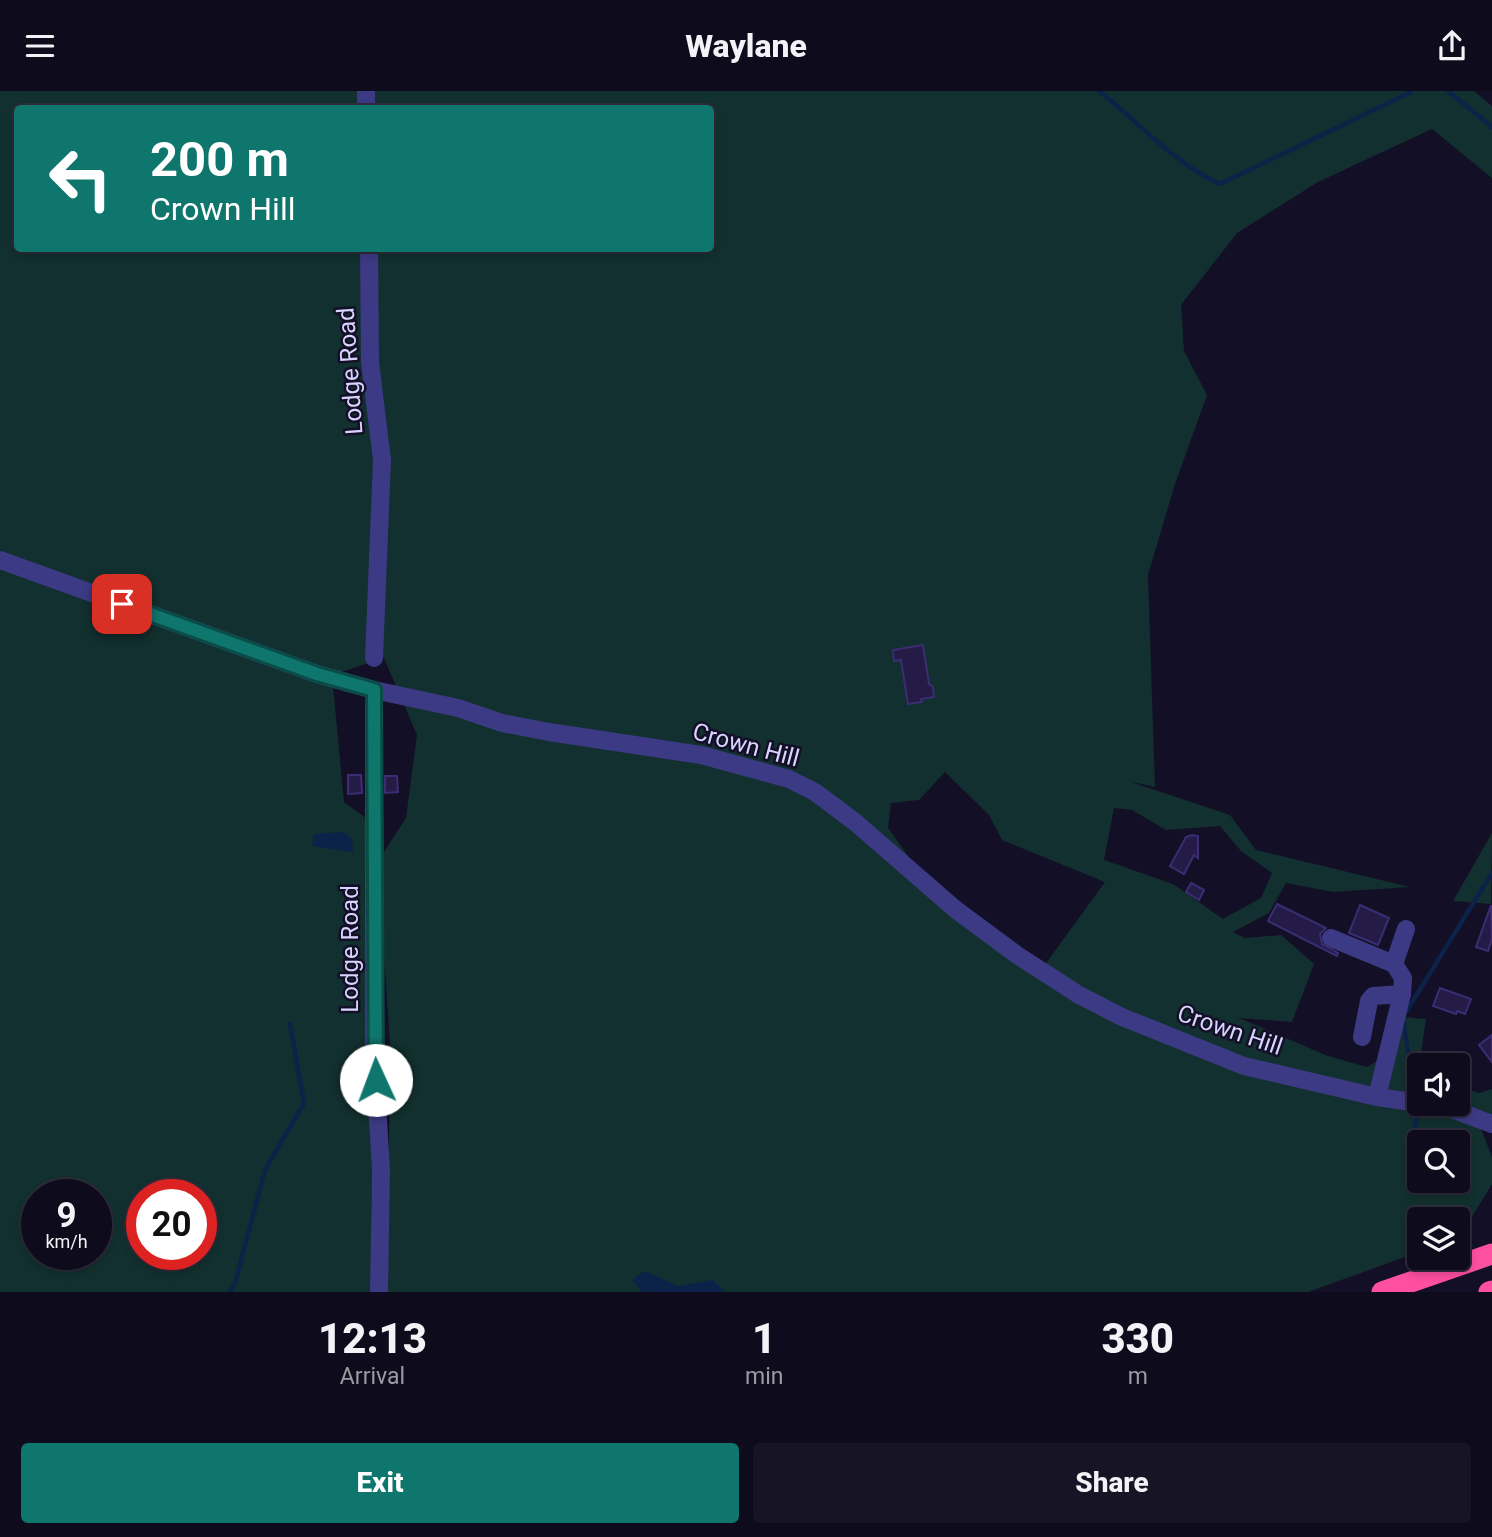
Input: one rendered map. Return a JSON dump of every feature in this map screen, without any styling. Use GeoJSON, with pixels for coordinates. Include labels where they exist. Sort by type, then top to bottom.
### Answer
{"type":"FeatureCollection","features":[{"type":"Feature","properties":{"kind":"highway"},"geometry":{"type":"LineString","coordinates":[[1382,1292],[1492,1254]]}},
{"type":"Feature","properties":{"kind":"street","name":"Lodge Road"},"geometry":{"type":"LineString","coordinates":[[369,252],[370,362],[382,460],[374,658]]}},
{"type":"Feature","properties":{"kind":"street","name":"Crown Hill"},"geometry":{"type":"LineString","coordinates":[[0,560],[317,674],[374,690],[458,708],[502,723],[701,755],[789,779],[827,801],[956,909],[1017,955],[1079,995],[1122,1017],[1244,1066],[1377,1097],[1407,1101]]}},
{"type":"Feature","properties":{"kind":"street","name":"Lodge Road"},"geometry":{"type":"LineString","coordinates":[[374,690],[374,1057],[382,1169],[379,1292]]}},
{"type":"Feature","properties":{"kind":"street"},"geometry":{"type":"LineString","coordinates":[[1394,964],[1406,929]]}},
{"type":"Feature","properties":{"kind":"street"},"geometry":{"type":"LineString","coordinates":[[1331,938],[1394,964],[1403,978],[1402,994],[1377,1097]]}},
{"type":"Feature","properties":{"kind":"street"},"geometry":{"type":"LineString","coordinates":[[1362,1037],[1369,1001],[1373,996],[1402,994]]}},
{"type":"Feature","properties":{"kind":"street"},"geometry":{"type":"LineString","coordinates":[[1470,1116],[1492,1124]]}},
{"type":"Feature","properties":{"kind":"green space"},"geometry":{"type":"Polygon","coordinates":[[[0,91],[1474,91],[1492,106],[1492,178],[1432,129],[1318,182],[1237,233],[1181,305],[1184,351],[1207,395],[1175,484],[1148,575],[1155,787],[1128,781],[1230,815],[1256,850],[1410,887],[1333,892],[1286,883],[1269,913],[1233,932],[1245,938],[1281,935],[1314,964],[1292,1022],[1239,1018],[1328,1056],[1367,1067],[1392,1052],[1403,1017],[1426,1019],[1421,1053],[1407,1053],[1407,1116],[1470,1116],[1470,1090],[1479,1093],[1492,1089],[1492,1130],[1480,1126],[1492,1157],[1492,1184],[1470,1220],[1470,1207],[1407,1207],[1407,1256],[1308,1292],[385,1292],[391,1059],[378,861],[406,818],[417,735],[384,658],[332,675],[344,802],[366,818],[378,1060],[371,1207],[373,1292],[0,1292],[0,91]],[[945,772],[919,800],[891,803],[888,828],[932,889],[1041,970],[1105,882],[1002,840],[989,815],[945,772]],[[1114,808],[1104,860],[1173,884],[1223,919],[1261,898],[1272,873],[1241,851],[1220,826],[1166,830],[1132,810],[1114,808]]]}},
{"type":"Feature","properties":{"kind":"green space"},"geometry":{"type":"Polygon","coordinates":[[[1492,833],[1491,904],[1453,901],[1492,833]]]}},
{"type":"Feature","properties":{"kind":"water"},"geometry":{"type":"Polygon","coordinates":[[[343,832],[352,839],[353,852],[312,846],[314,834],[343,832]]]}},
{"type":"Feature","properties":{"kind":"water"},"geometry":{"type":"Polygon","coordinates":[[[644,1271],[678,1286],[713,1280],[725,1292],[642,1292],[632,1280],[644,1271]]]}},
{"type":"Feature","properties":{"kind":"building"},"geometry":{"type":"Polygon","coordinates":[[[923,645],[929,684],[933,687],[934,697],[908,704],[901,660],[894,661],[893,650],[923,645]]]}},
{"type":"Feature","properties":{"kind":"building"},"geometry":{"type":"Polygon","coordinates":[[[348,775],[361,775],[362,793],[348,794],[348,775]]]}},
{"type":"Feature","properties":{"kind":"building"},"geometry":{"type":"Polygon","coordinates":[[[385,776],[397,776],[398,792],[385,793],[385,776]]]}},
{"type":"Feature","properties":{"kind":"building"},"geometry":{"type":"Polygon","coordinates":[[[1198,836],[1198,858],[1194,855],[1184,874],[1170,866],[1186,837],[1198,836]]]}},
{"type":"Feature","properties":{"kind":"building"},"geometry":{"type":"Polygon","coordinates":[[[1191,883],[1204,890],[1199,900],[1186,892],[1191,883]]]}},
{"type":"Feature","properties":{"kind":"building"},"geometry":{"type":"Polygon","coordinates":[[[1277,904],[1326,928],[1320,934],[1322,944],[1338,953],[1337,956],[1268,921],[1277,904]]]}},
{"type":"Feature","properties":{"kind":"building"},"geometry":{"type":"Polygon","coordinates":[[[1360,905],[1389,918],[1378,945],[1349,933],[1360,905]]]}},
{"type":"Feature","properties":{"kind":"building"},"geometry":{"type":"Polygon","coordinates":[[[1491,905],[1492,939],[1488,951],[1476,947],[1491,905]]]}},
{"type":"Feature","properties":{"kind":"building"},"geometry":{"type":"Polygon","coordinates":[[[1440,988],[1471,999],[1465,1014],[1457,1011],[1456,1014],[1433,1006],[1440,988]]]}},
{"type":"Feature","properties":{"kind":"building"},"geometry":{"type":"Polygon","coordinates":[[[1492,1035],[1492,1062],[1479,1045],[1492,1035]]]}},
{"type":"Feature","properties":{"kind":"waterway"},"geometry":{"type":"LineString","coordinates":[[1099,91],[1171,153],[1220,184],[1411,92]]}},
{"type":"Feature","properties":{"kind":"waterway"},"geometry":{"type":"LineString","coordinates":[[1448,91],[1492,127]]}},
{"type":"Feature","properties":{"kind":"waterway"},"geometry":{"type":"LineString","coordinates":[[1406,1012],[1492,873]]}},
{"type":"Feature","properties":{"kind":"waterway"},"geometry":{"type":"LineString","coordinates":[[1403,1020],[1410,1053]]}},
{"type":"Feature","properties":{"kind":"waterway"},"geometry":{"type":"LineString","coordinates":[[230,1292],[235,1283],[265,1170],[304,1103],[290,1024]]}},
{"type":"Feature","properties":{"kind":"waterway"},"geometry":{"type":"LineString","coordinates":[[1416,1130],[1417,1116]]}},
{"type":"Feature","properties":{"kind":"route"},"geometry":{"type":"LineString","coordinates":[[122,604],[317,674],[374,690],[372,713],[376,1080]]}}]}
